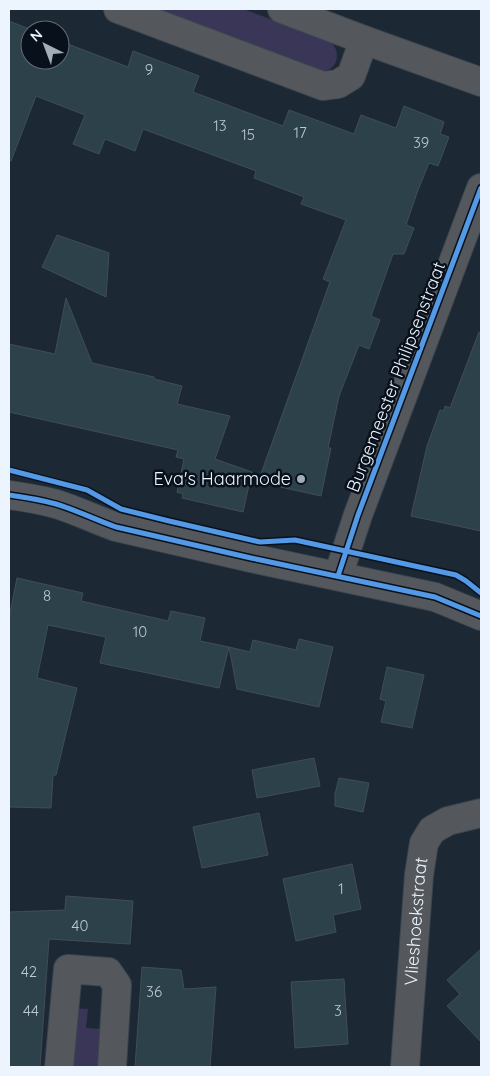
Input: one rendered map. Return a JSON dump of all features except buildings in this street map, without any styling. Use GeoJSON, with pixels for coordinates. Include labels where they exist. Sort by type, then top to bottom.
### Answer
{"type":"FeatureCollection","features":[{"type":"Feature","properties":{"kind":"street"},"geometry":{"type":"LineString","coordinates":[[118,9],[323,86],[338,84],[351,76],[364,40]]}},
{"type":"Feature","properties":{"kind":"street"},"geometry":{"type":"LineString","coordinates":[[282,9],[481,82]]}},
{"type":"Feature","properties":{"kind":"street","name":"Burgemeester Philipsenstraat"},"geometry":{"type":"LineString","coordinates":[[338,576],[358,515],[481,188]]}},
{"type":"Feature","properties":{"kind":"street"},"geometry":{"type":"LineString","coordinates":[[9,494],[55,504],[116,527],[435,597],[481,616]]}},
{"type":"Feature","properties":{"kind":"street","name":"Vlieshoekstraat"},"geometry":{"type":"LineString","coordinates":[[405,1067],[419,875],[424,843],[432,830],[448,821],[481,814]]}},
{"type":"Feature","properties":{"kind":"street"},"geometry":{"type":"LineString","coordinates":[[59,1067],[68,969],[108,972],[117,985],[112,1067]]}},
{"type":"Feature","properties":{"kind":"shaded area"},"geometry":{"type":"Polygon","coordinates":[[[151,9],[243,9],[330,41],[336,49],[336,62],[330,69],[325,71],[318,70],[151,9]]]}},
{"type":"Feature","properties":{"kind":"shaded area"},"geometry":{"type":"Polygon","coordinates":[[[67,1008],[88,1009],[86,1028],[102,1029],[99,1067],[63,1067],[67,1008]]]}},
{"type":"Feature","properties":{"kind":"cycle path"},"geometry":{"type":"LineString","coordinates":[[338,576],[358,515],[481,188]]}},
{"type":"Feature","properties":{"kind":"cycle path"},"geometry":{"type":"LineString","coordinates":[[9,470],[87,490],[121,509],[169,521],[260,542],[295,540],[456,575],[481,593]]}},
{"type":"Feature","properties":{"kind":"cycle path"},"geometry":{"type":"LineString","coordinates":[[9,495],[56,504],[116,527],[435,597],[481,616]]}},
{"type":"Feature","properties":{"kind":"place","name":"Eva's Haarmode"},"geometry":{"type":"Point","coordinates":[301,479]}}]}
